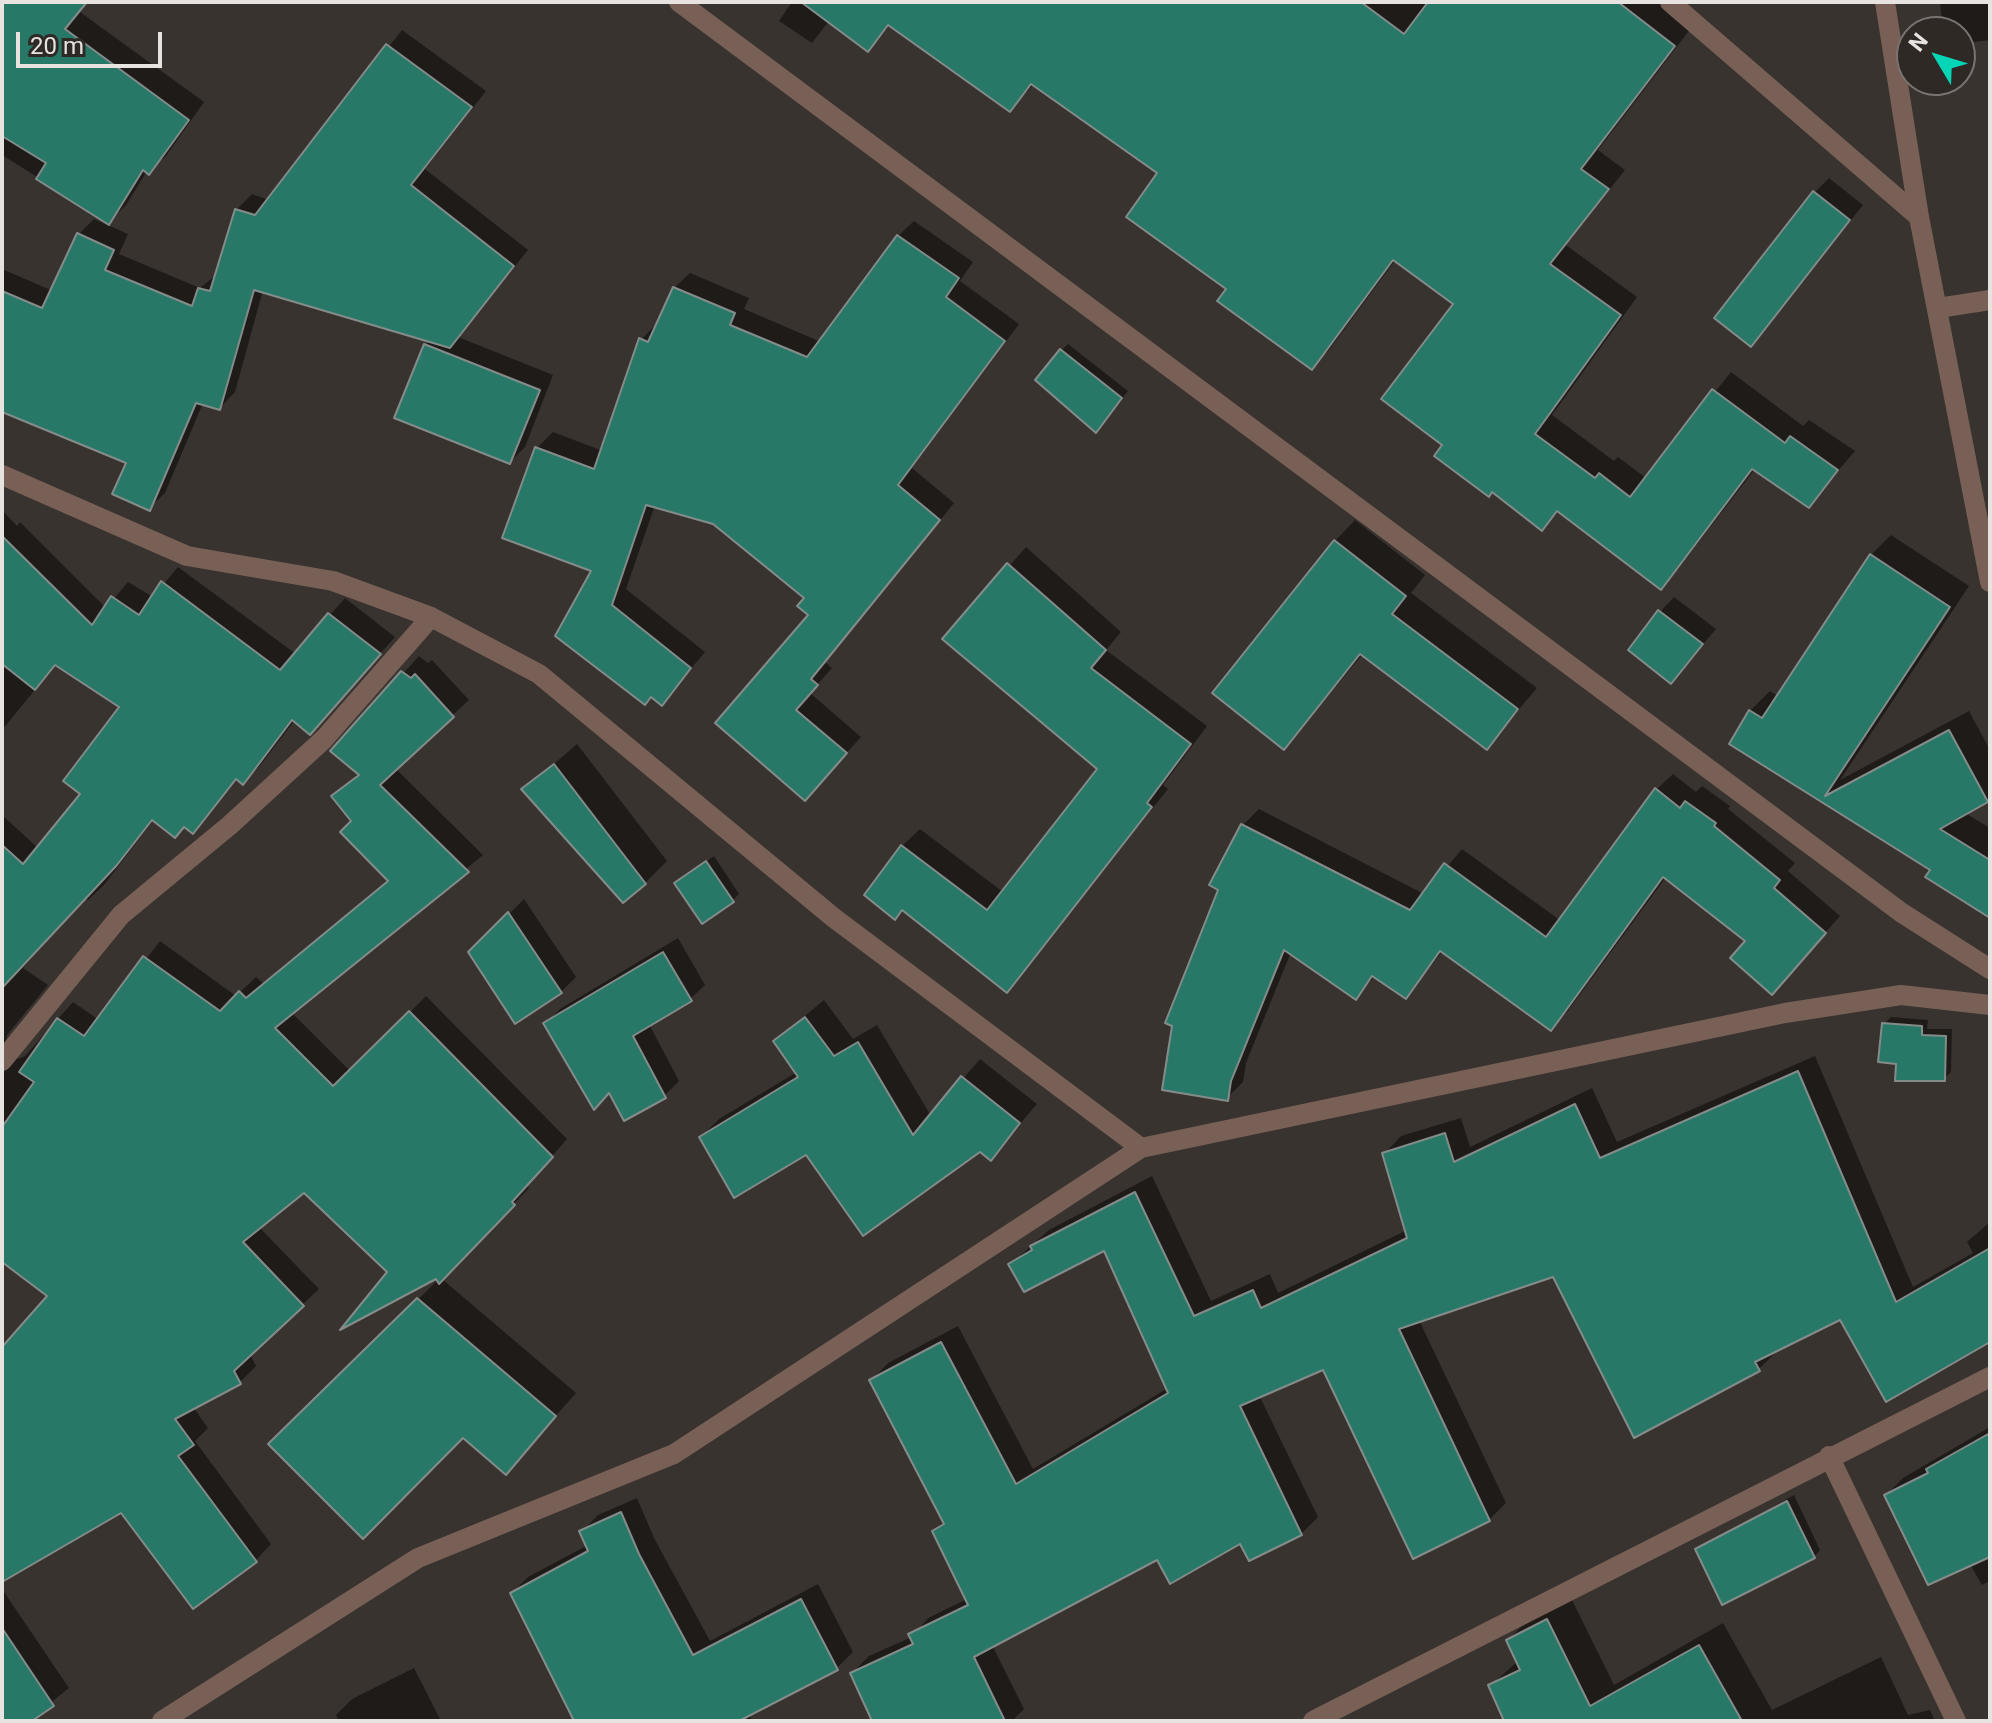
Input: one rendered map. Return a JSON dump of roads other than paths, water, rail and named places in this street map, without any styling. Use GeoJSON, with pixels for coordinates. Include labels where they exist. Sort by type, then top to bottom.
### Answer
{"type":"FeatureCollection","features":[{"type":"Feature","properties":{"kind":"street"},"geometry":{"type":"LineString","coordinates":[[679,2],[1889,904],[1990,969]]}},
{"type":"Feature","properties":{"kind":"street"},"geometry":{"type":"LineString","coordinates":[[1670,2],[1919,217]]}},
{"type":"Feature","properties":{"kind":"street"},"geometry":{"type":"LineString","coordinates":[[1885,2],[1919,217],[1990,582]]}},
{"type":"Feature","properties":{"kind":"street"},"geometry":{"type":"LineString","coordinates":[[1938,308],[1990,300]]}},
{"type":"Feature","properties":{"kind":"street"},"geometry":{"type":"LineString","coordinates":[[2,475],[187,556],[333,581],[431,617],[539,674],[846,927],[1141,1148]]}},
{"type":"Feature","properties":{"kind":"street"},"geometry":{"type":"LineString","coordinates":[[2,1061],[121,915],[230,825],[324,739],[431,617]]}},
{"type":"Feature","properties":{"kind":"street"},"geometry":{"type":"LineString","coordinates":[[162,1721],[418,1558],[674,1454],[1141,1148],[1785,1013],[1901,995],[1990,1005]]}},
{"type":"Feature","properties":{"kind":"street"},"geometry":{"type":"LineString","coordinates":[[1313,1721],[1829,1456],[1990,1377]]}},
{"type":"Feature","properties":{"kind":"street"},"geometry":{"type":"LineString","coordinates":[[1829,1456],[1956,1721]]}}]}
